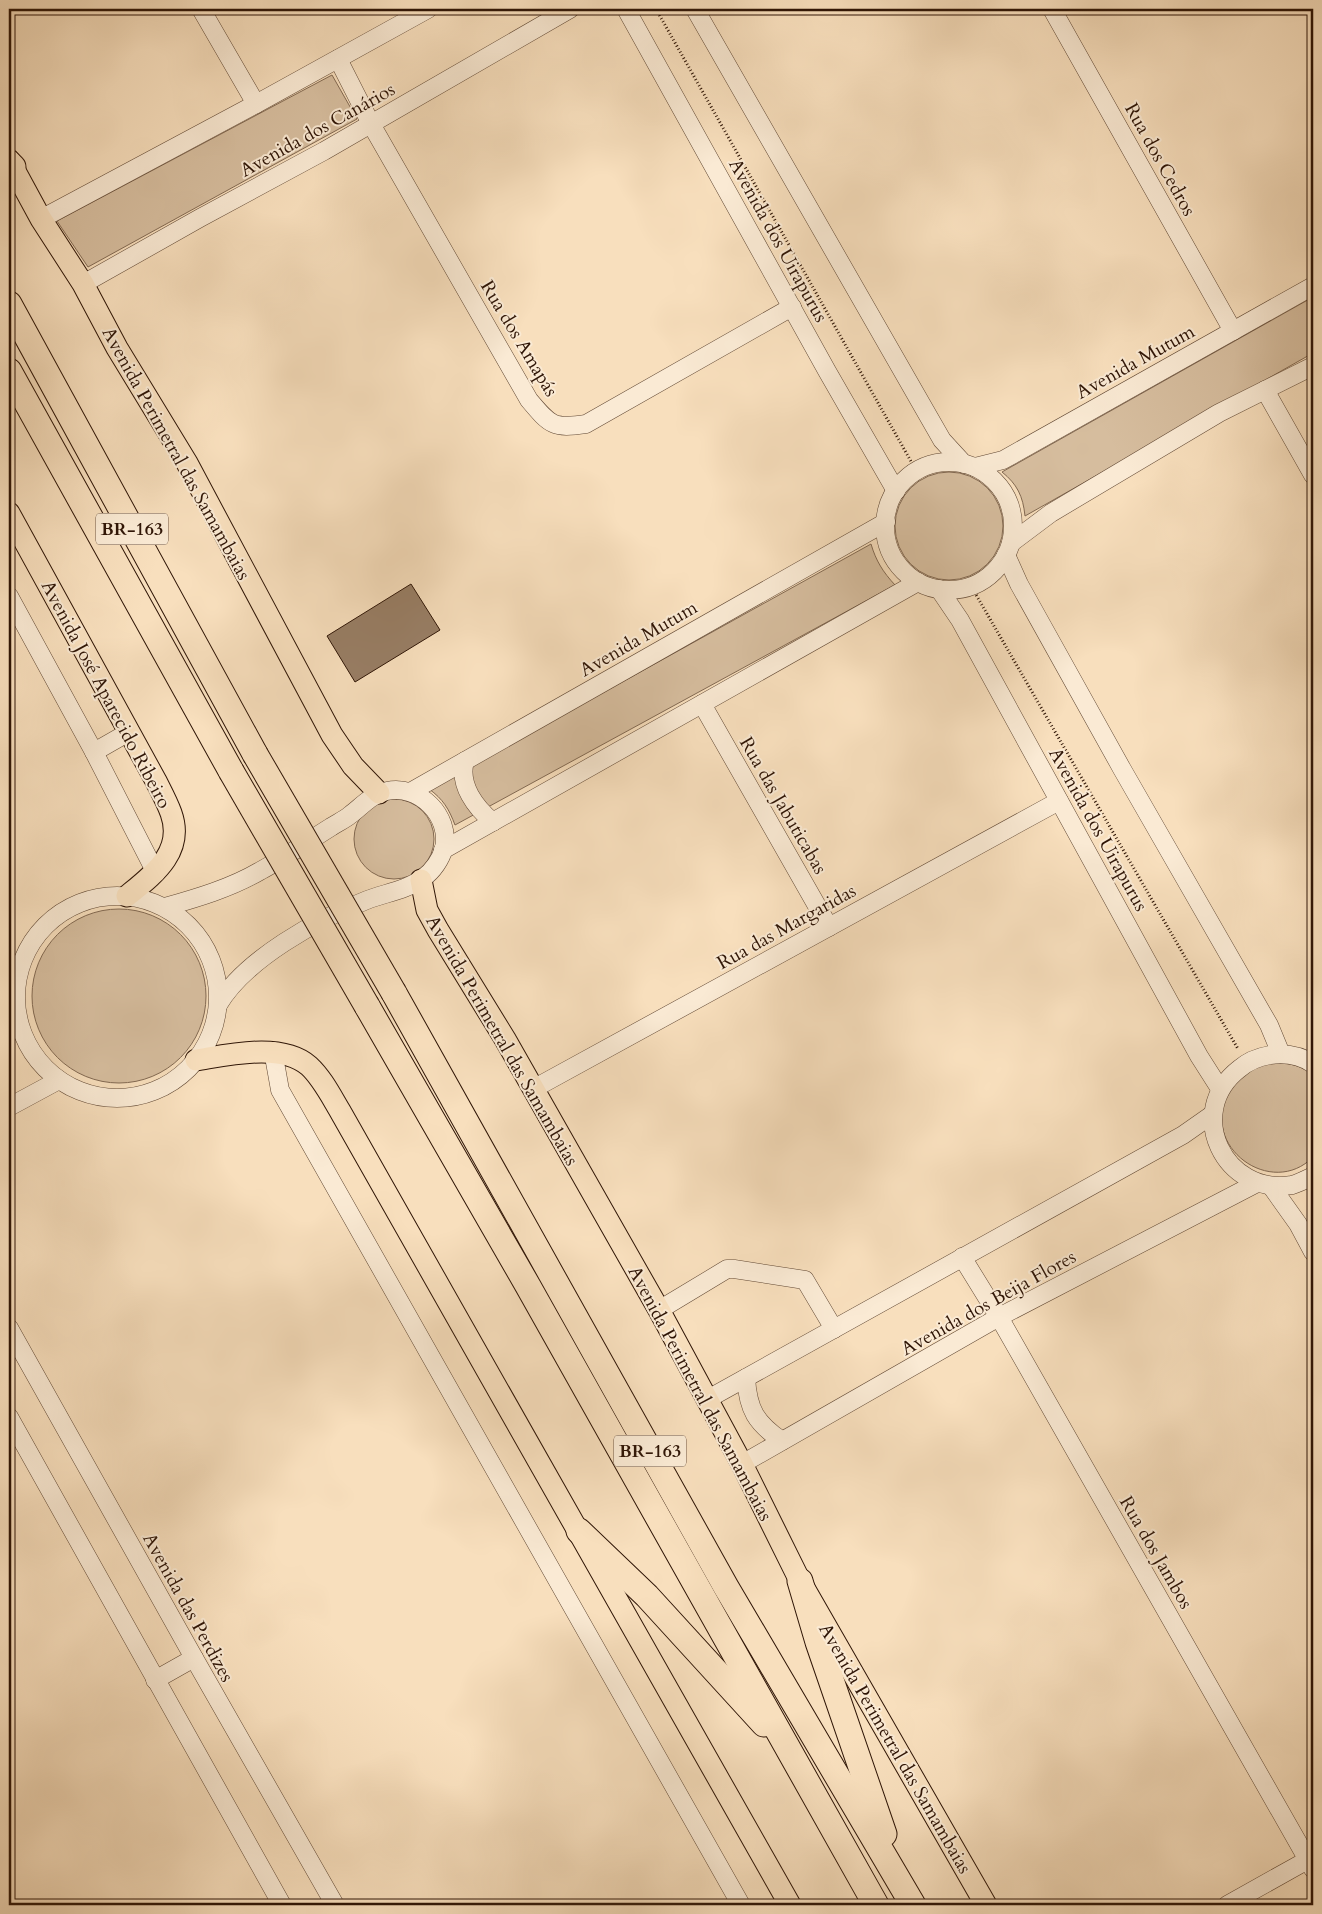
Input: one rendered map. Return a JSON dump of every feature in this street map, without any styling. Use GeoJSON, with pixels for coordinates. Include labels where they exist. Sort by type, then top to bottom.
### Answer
{"type":"FeatureCollection","features":[{"type":"Feature","properties":{"kind":"highway","name":"BR-163"},"geometry":{"type":"LineString","coordinates":[[9,304],[255,754],[394,993],[726,1587],[913,1905]]}},
{"type":"Feature","properties":{"kind":"highway","name":"BR-163"},"geometry":{"type":"LineString","coordinates":[[9,371],[231,770],[528,1286],[794,1756],[876,1905]]}},
{"type":"Feature","properties":{"kind":"highway"},"geometry":{"type":"LineString","coordinates":[[578,1531],[647,1596],[794,1756]]}},
{"type":"Feature","properties":{"kind":"highway"},"geometry":{"type":"LineString","coordinates":[[800,1581],[818,1642],[900,1881]]}},
{"type":"Feature","properties":{"kind":"main road","name":"Avenida Perimetral das Samambaias"},"geometry":{"type":"LineString","coordinates":[[10,163],[41,219],[83,284],[117,348],[187,463],[332,736],[353,766],[379,793]]}},
{"type":"Feature","properties":{"kind":"main road","name":"Avenida José Aparecido Ribeiro"},"geometry":{"type":"LineString","coordinates":[[9,513],[156,781],[172,814],[174,830],[164,863],[156,873],[127,896]]}},
{"type":"Feature","properties":{"kind":"main road","name":"Avenida Perimetral das Samambaias"},"geometry":{"type":"LineString","coordinates":[[421,880],[427,910],[533,1089],[659,1310],[742,1464],[800,1581],[986,1905]]}},
{"type":"Feature","properties":{"kind":"main road"},"geometry":{"type":"LineString","coordinates":[[196,1060],[245,1052],[273,1051],[303,1061],[310,1067],[340,1111],[790,1905]]}},
{"type":"Feature","properties":{"kind":"street"},"geometry":{"type":"LineString","coordinates":[[201,9],[256,104]]}},
{"type":"Feature","properties":{"kind":"street"},"geometry":{"type":"LineString","coordinates":[[41,219],[428,9]]}},
{"type":"Feature","properties":{"kind":"street","name":"Avenida dos Canários"},"geometry":{"type":"LineString","coordinates":[[83,284],[371,124],[570,9]]}},
{"type":"Feature","properties":{"kind":"street","name":"Avenida dos Uirapurus"},"geometry":{"type":"LineString","coordinates":[[626,9],[896,491]]}},
{"type":"Feature","properties":{"kind":"street"},"geometry":{"type":"LineString","coordinates":[[695,9],[942,440],[969,465],[990,476],[1003,490],[1010,507],[1013,525],[1008,549],[997,568],[991,574],[970,586],[955,590],[939,589],[918,582],[904,571],[893,556],[887,539],[886,522],[889,506],[896,491],[909,476],[926,467],[945,462],[969,465]]}},
{"type":"Feature","properties":{"kind":"street","name":"Rua dos Cedros"},"geometry":{"type":"LineString","coordinates":[[1052,9],[1233,331]]}},
{"type":"Feature","properties":{"kind":"street","name":"Rua dos Amapás"},"geometry":{"type":"LineString","coordinates":[[338,59],[371,124],[529,400],[545,420],[564,428],[586,424],[792,307]]}},
{"type":"Feature","properties":{"kind":"street","name":"Avenida Mutum"},"geometry":{"type":"LineString","coordinates":[[969,465],[1003,460],[1313,286]]}},
{"type":"Feature","properties":{"kind":"street"},"geometry":{"type":"LineString","coordinates":[[1008,549],[1051,513],[1219,413],[1313,366]]}},
{"type":"Feature","properties":{"kind":"street"},"geometry":{"type":"LineString","coordinates":[[1265,390],[1313,475]]}},
{"type":"Feature","properties":{"kind":"street","name":"Avenida Mutum"},"geometry":{"type":"LineString","coordinates":[[412,791],[886,522]]}},
{"type":"Feature","properties":{"kind":"street"},"geometry":{"type":"LineString","coordinates":[[1008,549],[1019,584],[1269,1026],[1281,1054]]}},
{"type":"Feature","properties":{"kind":"street"},"geometry":{"type":"LineString","coordinates":[[444,850],[918,582]]}},
{"type":"Feature","properties":{"kind":"street","name":"Avenida dos Uirapurus"},"geometry":{"type":"LineString","coordinates":[[939,589],[960,620],[1199,1056],[1220,1090]]}},
{"type":"Feature","properties":{"kind":"street"},"geometry":{"type":"LineString","coordinates":[[9,596],[94,752],[156,873]]}},
{"type":"Feature","properties":{"kind":"street","name":"Rua das Jabuticabas"},"geometry":{"type":"LineString","coordinates":[[702,704],[829,927]]}},
{"type":"Feature","properties":{"kind":"street"},"geometry":{"type":"LineString","coordinates":[[94,752],[129,732]]}},
{"type":"Feature","properties":{"kind":"street"},"geometry":{"type":"LineString","coordinates":[[465,761],[463,776],[475,805],[493,822]]}},
{"type":"Feature","properties":{"kind":"street"},"geometry":{"type":"LineString","coordinates":[[165,907],[206,895],[259,872],[350,816],[367,800],[379,793],[388,790],[412,791],[429,803],[436,812],[446,838],[444,850],[432,870],[421,880],[350,906],[267,955],[227,991],[218,1006]]}},
{"type":"Feature","properties":{"kind":"street","name":"Rua das Margaridas"},"geometry":{"type":"LineString","coordinates":[[533,1089],[1059,801]]}},
{"type":"Feature","properties":{"kind":"street"},"geometry":{"type":"LineString","coordinates":[[107,896],[127,896],[146,899],[165,907],[188,924],[206,948],[214,966],[218,986],[218,1006],[215,1025],[207,1044],[182,1075],[166,1086],[147,1094],[128,1098],[108,1098],[88,1094],[70,1087],[39,1062],[28,1046],[13,1009],[20,969],[25,956],[39,933],[53,919],[69,908],[87,900],[107,896]]}},
{"type":"Feature","properties":{"kind":"street"},"geometry":{"type":"LineString","coordinates":[[273,1051],[280,1090],[741,1905]]}},
{"type":"Feature","properties":{"kind":"street"},"geometry":{"type":"LineString","coordinates":[[1312,1061],[1281,1054],[1263,1056],[1246,1063],[1231,1075],[1220,1090],[1213,1114],[1214,1132],[1219,1149],[1228,1164],[1242,1175],[1264,1184],[1293,1185],[1313,1176]]}},
{"type":"Feature","properties":{"kind":"street"},"geometry":{"type":"LineString","coordinates":[[9,1107],[59,1080]]}},
{"type":"Feature","properties":{"kind":"street"},"geometry":{"type":"LineString","coordinates":[[706,1400],[1182,1135],[1213,1114]]}},
{"type":"Feature","properties":{"kind":"street"},"geometry":{"type":"LineString","coordinates":[[1264,1184],[1298,1224],[1313,1252]]}},
{"type":"Feature","properties":{"kind":"street","name":"Avenida dos Beija Flores"},"geometry":{"type":"LineString","coordinates":[[742,1464],[999,1317],[1264,1184]]}},
{"type":"Feature","properties":{"kind":"street","name":"Rua dos Jambos"},"geometry":{"type":"LineString","coordinates":[[962,1257],[999,1317],[1312,1862]]}},
{"type":"Feature","properties":{"kind":"street"},"geometry":{"type":"LineString","coordinates":[[659,1310],[730,1268],[806,1280],[834,1329]]}},
{"type":"Feature","properties":{"kind":"street","name":"Avenida das Perdizes"},"geometry":{"type":"LineString","coordinates":[[9,1328],[335,1905]]}},
{"type":"Feature","properties":{"kind":"street"},"geometry":{"type":"LineString","coordinates":[[746,1378],[747,1397],[754,1415],[766,1430],[782,1441]]}},
{"type":"Feature","properties":{"kind":"street"},"geometry":{"type":"LineString","coordinates":[[9,1416],[282,1905]]}},
{"type":"Feature","properties":{"kind":"street"},"geometry":{"type":"LineString","coordinates":[[155,1680],[194,1658]]}},
{"type":"Feature","properties":{"kind":"street"},"geometry":{"type":"LineString","coordinates":[[1227,1905],[1312,1862]]}},
{"type":"Feature","properties":{"kind":"path"},"geometry":{"type":"LineString","coordinates":[[656,9],[917,472]]}},
{"type":"Feature","properties":{"kind":"path"},"geometry":{"type":"LineString","coordinates":[[970,586],[1246,1063]]}},
{"type":"Feature","properties":{"kind":"shaded area"},"geometry":{"type":"Polygon","coordinates":[[[332,75],[357,119],[88,267],[57,221],[332,75]]]}},
{"type":"Feature","properties":{"kind":"shaded area"},"geometry":{"type":"Polygon","coordinates":[[[1313,297],[1313,353],[1025,516],[1023,502],[1018,491],[1012,481],[1002,472],[1313,297]]]}},
{"type":"Feature","properties":{"kind":"shaded area"},"geometry":{"type":"Polygon","coordinates":[[[949,472],[970,476],[988,487],[999,505],[1003,526],[999,547],[988,565],[970,576],[949,580],[928,576],[910,565],[899,547],[895,526],[899,505],[910,487],[928,476],[949,472]]]}},
{"type":"Feature","properties":{"kind":"shaded area"},"geometry":{"type":"Polygon","coordinates":[[[871,544],[880,566],[895,585],[455,825],[445,805],[429,789],[871,544]]]}},
{"type":"Feature","properties":{"kind":"shaded area"},"geometry":{"type":"Polygon","coordinates":[[[394,799],[409,802],[422,811],[431,824],[434,839],[431,854],[422,867],[409,876],[394,879],[379,876],[366,867],[357,854],[354,839],[357,824],[366,811],[379,802],[394,799]]]}},
{"type":"Feature","properties":{"kind":"shaded area"},"geometry":{"type":"Polygon","coordinates":[[[119,909],[136,911],[160,919],[186,941],[196,955],[202,971],[206,996],[204,1013],[196,1037],[174,1063],[160,1073],[144,1079],[119,1083],[102,1081],[78,1073],[52,1051],[42,1037],[36,1021],[32,996],[34,979],[42,955],[64,929],[78,919],[94,913],[119,909]]]}},
{"type":"Feature","properties":{"kind":"shaded area"},"geometry":{"type":"Polygon","coordinates":[[[1263,1062],[1296,1065],[1313,1075],[1313,1157],[1296,1169],[1278,1172],[1260,1169],[1244,1161],[1231,1148],[1223,1131],[1222,1112],[1233,1082],[1242,1073],[1263,1062]]]}},
{"type":"Feature","properties":{"kind":"building"},"geometry":{"type":"Polygon","coordinates":[[[411,584],[440,630],[355,682],[327,636],[411,584]]]}}]}
